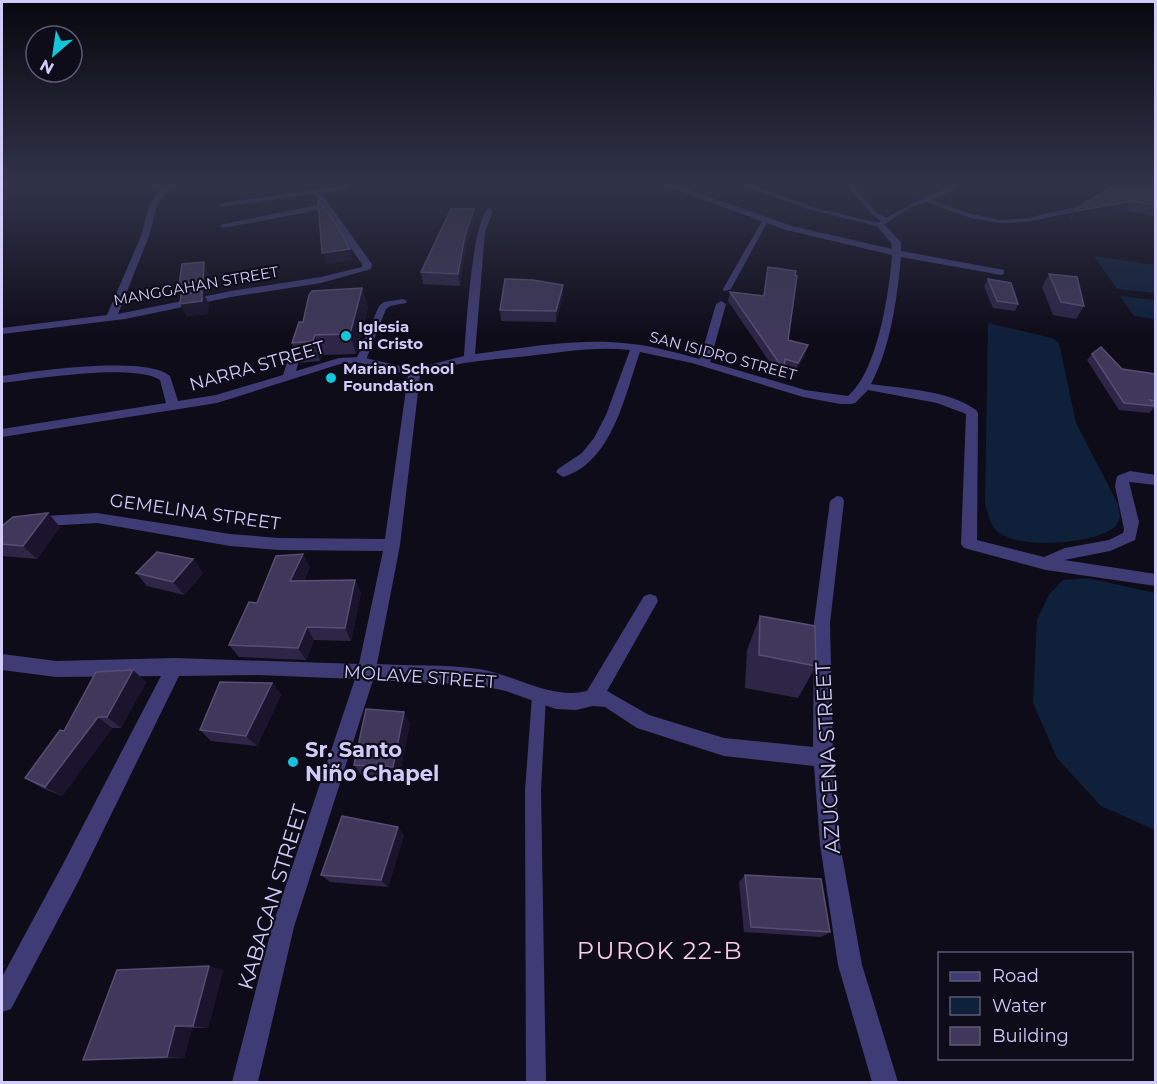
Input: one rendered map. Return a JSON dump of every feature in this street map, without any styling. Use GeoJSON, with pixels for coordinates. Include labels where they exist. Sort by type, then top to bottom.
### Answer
{"type":"FeatureCollection","features":[{"type":"Feature","properties":{"kind":"street"},"geometry":{"type":"LineString","coordinates":[[111,317],[145,235]]}},
{"type":"Feature","properties":{"kind":"street","name":"MANGGAHAN STREET"},"geometry":{"type":"LineString","coordinates":[[2,331],[111,317],[231,294],[325,284],[367,267],[345,235]]}},
{"type":"Feature","properties":{"kind":"street"},"geometry":{"type":"LineString","coordinates":[[469,358],[481,235]]}},
{"type":"Feature","properties":{"kind":"street"},"geometry":{"type":"LineString","coordinates":[[821,235],[896,253],[1001,272]]}},
{"type":"Feature","properties":{"kind":"street"},"geometry":{"type":"LineString","coordinates":[[891,235],[896,242],[892,292],[881,341],[864,386],[954,403],[968,409],[973,418],[969,544],[1046,564],[1155,580]]}},
{"type":"Feature","properties":{"kind":"street"},"geometry":{"type":"LineString","coordinates":[[704,363],[721,304]]}},
{"type":"Feature","properties":{"kind":"street"},"geometry":{"type":"LineString","coordinates":[[288,376],[304,324]]}},
{"type":"Feature","properties":{"kind":"street","name":"SAN ISIDRO STREET"},"geometry":{"type":"LineString","coordinates":[[414,373],[469,358],[578,347],[636,348],[704,363],[823,398],[846,401],[855,399],[864,386]]}},
{"type":"Feature","properties":{"kind":"street"},"geometry":{"type":"LineString","coordinates":[[563,472],[582,459],[603,434],[636,348]]}},
{"type":"Feature","properties":{"kind":"street","name":"NARRA STREET"},"geometry":{"type":"LineString","coordinates":[[2,433],[231,396],[288,376],[339,362],[361,360],[414,373]]}},
{"type":"Feature","properties":{"kind":"street"},"geometry":{"type":"LineString","coordinates":[[2,379],[106,370],[147,371],[163,376],[167,380],[173,406]]}},
{"type":"Feature","properties":{"kind":"street","name":"KABACAN STREET"},"geometry":{"type":"LineString","coordinates":[[245,1083],[283,927],[366,674],[392,545],[414,373]]}},
{"type":"Feature","properties":{"kind":"street"},"geometry":{"type":"LineString","coordinates":[[1046,564],[1058,556],[1107,547],[1122,542],[1130,536],[1132,522],[1122,496],[1122,479],[1130,476],[1155,480]]}},
{"type":"Feature","properties":{"kind":"street","name":"AZUCENA STREET"},"geometry":{"type":"LineString","coordinates":[[837,501],[822,623],[823,757],[830,844],[850,965],[885,1083]]}},
{"type":"Feature","properties":{"kind":"street","name":"GEMELINA STREET"},"geometry":{"type":"LineString","coordinates":[[2,542],[18,526],[27,522],[97,518],[230,540],[279,544],[392,545]]}},
{"type":"Feature","properties":{"kind":"street"},"geometry":{"type":"LineString","coordinates":[[593,698],[650,601]]}},
{"type":"Feature","properties":{"kind":"street","name":"MOLAVE STREET"},"geometry":{"type":"LineString","coordinates":[[3,665],[56,669],[176,666],[258,667],[366,674],[478,677],[506,683],[556,702],[576,702],[593,698],[608,699],[644,722],[724,747],[823,757]]}},
{"type":"Feature","properties":{"kind":"street"},"geometry":{"type":"LineString","coordinates":[[2,1000],[70,874],[176,666]]}},
{"type":"Feature","properties":{"kind":"lane"},"geometry":{"type":"LineString","coordinates":[[727,289],[757,235]]}},
{"type":"Feature","properties":{"kind":"lane"},"geometry":{"type":"LineString","coordinates":[[361,360],[382,308],[387,304],[403,301]]}},
{"type":"Feature","properties":{"kind":"lane"},"geometry":{"type":"LineString","coordinates":[[536,1083],[533,791],[539,696]]}},
{"type":"Feature","properties":{"kind":"water"},"geometry":{"type":"Polygon","coordinates":[[[1094,256],[1155,265],[1155,293],[1117,289],[1094,256]]]}},
{"type":"Feature","properties":{"kind":"water"},"geometry":{"type":"Polygon","coordinates":[[[1120,296],[1155,300],[1155,319],[1134,316],[1120,296]]]}},
{"type":"Feature","properties":{"kind":"water"},"geometry":{"type":"Polygon","coordinates":[[[988,323],[1052,338],[1059,343],[1076,423],[1118,504],[1120,518],[1112,529],[1088,538],[1038,543],[1009,538],[993,527],[985,503],[988,323]]]}},
{"type":"Feature","properties":{"kind":"water"},"geometry":{"type":"Polygon","coordinates":[[[1087,578],[1155,593],[1155,830],[1101,806],[1057,758],[1033,703],[1037,620],[1049,595],[1063,580],[1087,578]]]}},
{"type":"Feature","properties":{"kind":"building"},"geometry":{"type":"Polygon","coordinates":[[[321,235],[342,235],[350,249],[322,253],[321,235]]]}},
{"type":"Feature","properties":{"kind":"building"},"geometry":{"type":"Polygon","coordinates":[[[439,235],[465,235],[458,274],[421,272],[439,235]]]}},
{"type":"Feature","properties":{"kind":"building"},"geometry":{"type":"Polygon","coordinates":[[[204,262],[203,280],[179,285],[182,264],[204,262]]]}},
{"type":"Feature","properties":{"kind":"building"},"geometry":{"type":"Polygon","coordinates":[[[768,267],[796,271],[788,340],[808,345],[798,363],[785,359],[784,370],[730,292],[764,296],[768,267]]]}},
{"type":"Feature","properties":{"kind":"building"},"geometry":{"type":"Polygon","coordinates":[[[1049,274],[1077,277],[1084,306],[1061,302],[1049,274]]]}},
{"type":"Feature","properties":{"kind":"building"},"geometry":{"type":"Polygon","coordinates":[[[505,279],[533,280],[563,285],[556,311],[500,310],[505,279]]]}},
{"type":"Feature","properties":{"kind":"building"},"geometry":{"type":"Polygon","coordinates":[[[988,279],[1011,283],[1018,304],[997,301],[988,279]]]}},
{"type":"Feature","properties":{"kind":"building"},"geometry":{"type":"Polygon","coordinates":[[[362,288],[350,334],[315,335],[313,341],[292,343],[299,322],[303,322],[312,291],[362,288]]]}},
{"type":"Feature","properties":{"kind":"building"},"geometry":{"type":"Polygon","coordinates":[[[202,291],[202,301],[180,304],[181,295],[202,291]]]}},
{"type":"Feature","properties":{"kind":"building"},"geometry":{"type":"Polygon","coordinates":[[[1101,347],[1122,369],[1155,374],[1155,401],[1150,400],[1155,406],[1124,403],[1092,354],[1101,347]]]}},
{"type":"Feature","properties":{"kind":"building"},"geometry":{"type":"Polygon","coordinates":[[[48,513],[23,546],[2,544],[2,526],[13,517],[48,513]]]}},
{"type":"Feature","properties":{"kind":"building"},"geometry":{"type":"Polygon","coordinates":[[[157,552],[193,559],[173,582],[136,573],[157,552]]]}},
{"type":"Feature","properties":{"kind":"building"},"geometry":{"type":"Polygon","coordinates":[[[303,554],[290,581],[355,580],[345,628],[307,627],[298,648],[229,645],[249,602],[257,603],[276,556],[303,554]]]}},
{"type":"Feature","properties":{"kind":"building"},"geometry":{"type":"Polygon","coordinates":[[[760,616],[815,626],[816,666],[759,655],[760,616]]]}},
{"type":"Feature","properties":{"kind":"building"},"geometry":{"type":"Polygon","coordinates":[[[133,670],[107,717],[98,717],[45,787],[25,778],[60,730],[64,731],[96,672],[133,670]]]}},
{"type":"Feature","properties":{"kind":"building"},"geometry":{"type":"Polygon","coordinates":[[[220,682],[272,683],[246,736],[200,730],[220,682]]]}},
{"type":"Feature","properties":{"kind":"building"},"geometry":{"type":"Polygon","coordinates":[[[366,709],[404,712],[393,767],[354,765],[366,709]]]}},
{"type":"Feature","properties":{"kind":"building"},"geometry":{"type":"Polygon","coordinates":[[[342,816],[398,827],[381,880],[321,875],[342,816]]]}},
{"type":"Feature","properties":{"kind":"building"},"geometry":{"type":"Polygon","coordinates":[[[745,875],[821,879],[830,932],[751,927],[745,875]]]}},
{"type":"Feature","properties":{"kind":"building"},"geometry":{"type":"Polygon","coordinates":[[[209,966],[193,1026],[175,1026],[167,1057],[83,1060],[117,970],[209,966]]]}},
{"type":"Feature","properties":{"kind":"place","name":"Iglesia ni Cristo"},"geometry":{"type":"Point","coordinates":[346,336]}},
{"type":"Feature","properties":{"kind":"place","name":"Marian School Foundation"},"geometry":{"type":"Point","coordinates":[331,378]}},
{"type":"Feature","properties":{"kind":"place","name":"Sr. Santo Niño Chapel"},"geometry":{"type":"Point","coordinates":[293,762]}},
{"type":"Feature","properties":{"kind":"district","name":"PUROK 22-B"},"geometry":{"type":"Point","coordinates":[660,951]}}]}
